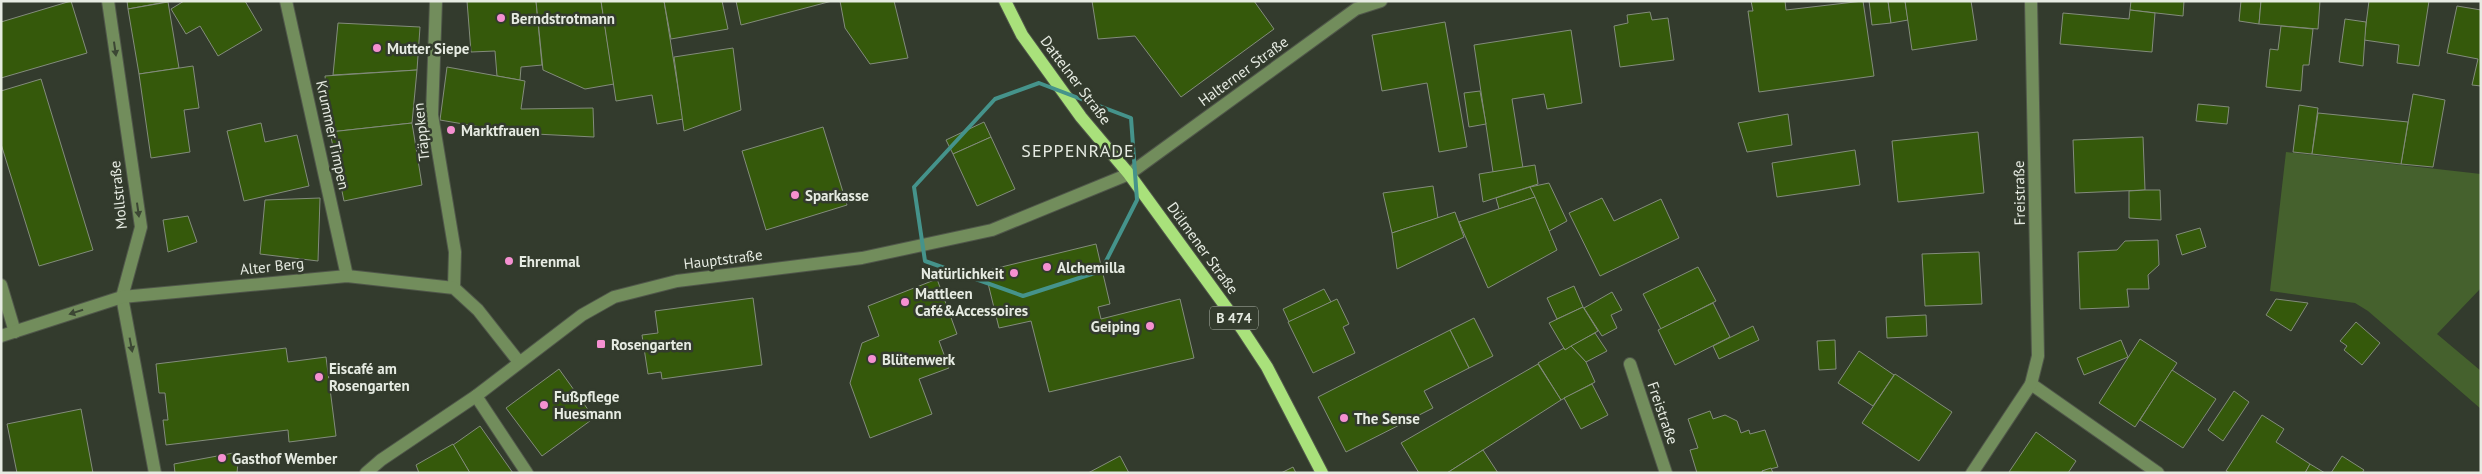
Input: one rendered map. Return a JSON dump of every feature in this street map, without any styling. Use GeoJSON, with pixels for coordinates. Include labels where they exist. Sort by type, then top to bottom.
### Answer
{"type":"FeatureCollection","features":[{"type":"Feature","properties":{"kind":"main road","name":"Dattelner Straße"},"geometry":{"type":"LineString","coordinates":[[1005,1],[1022,35],[1081,117],[1129,174]]}},
{"type":"Feature","properties":{"kind":"main road","name":"Dülmener Straße"},"geometry":{"type":"LineString","coordinates":[[1129,174],[1182,245],[1267,367],[1322,473]]}},
{"type":"Feature","properties":{"kind":"street","name":"Mollstraße"},"geometry":{"type":"LineString","coordinates":[[108,1],[141,227],[122,297],[155,473]]}},
{"type":"Feature","properties":{"kind":"street","name":"Krummer Timpen"},"geometry":{"type":"LineString","coordinates":[[286,1],[346,276]]}},
{"type":"Feature","properties":{"kind":"street","name":"Träppken"},"geometry":{"type":"LineString","coordinates":[[436,1],[432,115],[455,252],[454,288]]}},
{"type":"Feature","properties":{"kind":"street","name":"Halterner Straße"},"geometry":{"type":"LineString","coordinates":[[1129,174],[1353,5],[1381,1]]}},
{"type":"Feature","properties":{"kind":"street","name":"Freistraße"},"geometry":{"type":"LineString","coordinates":[[1972,473],[2031,384],[2038,356],[2031,1]]}},
{"type":"Feature","properties":{"kind":"street","name":"Hauptstraße"},"geometry":{"type":"LineString","coordinates":[[366,473],[381,460],[476,396],[582,315],[614,297],[677,281],[862,258],[992,230],[1129,174]]}},
{"type":"Feature","properties":{"kind":"street","name":"Alter Berg"},"geometry":{"type":"LineString","coordinates":[[1,336],[122,297],[346,276],[454,288]]}},
{"type":"Feature","properties":{"kind":"street"},"geometry":{"type":"LineString","coordinates":[[1,285],[15,332]]}},
{"type":"Feature","properties":{"kind":"street"},"geometry":{"type":"LineString","coordinates":[[454,288],[478,310],[519,362]]}},
{"type":"Feature","properties":{"kind":"street","name":"Freistraße"},"geometry":{"type":"LineString","coordinates":[[1630,364],[1666,473]]}},
{"type":"Feature","properties":{"kind":"street"},"geometry":{"type":"LineString","coordinates":[[2031,384],[2158,473]]}},
{"type":"Feature","properties":{"kind":"street"},"geometry":{"type":"LineString","coordinates":[[476,396],[527,473]]}},
{"type":"Feature","properties":{"kind":"highlighted area"},"geometry":{"type":"Polygon","coordinates":[[[1039,83],[1131,118],[1137,200],[1101,271],[1023,296],[925,261],[914,187],[995,99],[1039,83]]]}},
{"type":"Feature","properties":{"kind":"green space"},"geometry":{"type":"Polygon","coordinates":[[[2286,152],[2481,174],[2481,288],[2437,334],[2481,371],[2481,409],[2368,311],[2355,303],[2270,291],[2286,152]]]}},
{"type":"Feature","properties":{"kind":"building"},"geometry":{"type":"Polygon","coordinates":[[[71,1],[87,53],[1,78],[1,22],[71,1]]]}},
{"type":"Feature","properties":{"kind":"building"},"geometry":{"type":"Polygon","coordinates":[[[127,1],[171,1],[128,9],[127,1]]]}},
{"type":"Feature","properties":{"kind":"building"},"geometry":{"type":"Polygon","coordinates":[[[184,1],[245,1],[262,30],[218,56],[200,26],[186,34],[171,9],[184,1]]]}},
{"type":"Feature","properties":{"kind":"building"},"geometry":{"type":"Polygon","coordinates":[[[467,1],[536,1],[542,65],[521,67],[520,80],[497,76],[495,51],[471,52],[467,1]]]}},
{"type":"Feature","properties":{"kind":"building"},"geometry":{"type":"Polygon","coordinates":[[[536,1],[601,1],[614,84],[585,89],[543,70],[536,1]]]}},
{"type":"Feature","properties":{"kind":"building"},"geometry":{"type":"Polygon","coordinates":[[[601,1],[664,1],[683,119],[657,124],[652,95],[616,101],[601,1]]]}},
{"type":"Feature","properties":{"kind":"building"},"geometry":{"type":"Polygon","coordinates":[[[664,1],[722,1],[728,29],[671,39],[664,1]]]}},
{"type":"Feature","properties":{"kind":"building"},"geometry":{"type":"Polygon","coordinates":[[[736,1],[832,1],[741,25],[736,1]]]}},
{"type":"Feature","properties":{"kind":"building"},"geometry":{"type":"Polygon","coordinates":[[[840,1],[894,1],[908,58],[870,64],[845,28],[840,1]]]}},
{"type":"Feature","properties":{"kind":"building"},"geometry":{"type":"Polygon","coordinates":[[[1092,1],[1254,1],[1274,29],[1181,97],[1135,36],[1098,39],[1092,1]]]}},
{"type":"Feature","properties":{"kind":"building"},"geometry":{"type":"Polygon","coordinates":[[[1751,1],[1785,1],[1786,10],[1863,1],[1874,76],[1759,92],[1748,11],[1753,11],[1751,1]]]}},
{"type":"Feature","properties":{"kind":"building"},"geometry":{"type":"Polygon","coordinates":[[[1869,1],[1888,1],[1891,23],[1872,25],[1869,1]]]}},
{"type":"Feature","properties":{"kind":"building"},"geometry":{"type":"Polygon","coordinates":[[[1888,1],[1905,1],[1908,20],[1891,23],[1888,1]]]}},
{"type":"Feature","properties":{"kind":"building"},"geometry":{"type":"Polygon","coordinates":[[[1905,1],[1971,1],[1977,40],[1912,50],[1905,1]]]}},
{"type":"Feature","properties":{"kind":"building"},"geometry":{"type":"Polygon","coordinates":[[[2131,1],[2184,1],[2183,16],[2130,10],[2131,1]]]}},
{"type":"Feature","properties":{"kind":"building"},"geometry":{"type":"Polygon","coordinates":[[[2241,1],[2261,1],[2259,24],[2239,21],[2241,1]]]}},
{"type":"Feature","properties":{"kind":"building"},"geometry":{"type":"Polygon","coordinates":[[[2261,1],[2320,1],[2318,29],[2259,24],[2261,1]]]}},
{"type":"Feature","properties":{"kind":"building"},"geometry":{"type":"Polygon","coordinates":[[[2369,1],[2429,1],[2419,66],[2397,63],[2399,45],[2364,40],[2369,1]]]}},
{"type":"Feature","properties":{"kind":"building"},"geometry":{"type":"Polygon","coordinates":[[[168,2],[179,68],[139,74],[128,9],[168,2]]]}},
{"type":"Feature","properties":{"kind":"building"},"geometry":{"type":"Polygon","coordinates":[[[2457,6],[2481,10],[2481,86],[2472,85],[2478,59],[2447,53],[2457,6]]]}},
{"type":"Feature","properties":{"kind":"building"},"geometry":{"type":"Polygon","coordinates":[[[2130,10],[2155,13],[2152,52],[2060,44],[2063,13],[2129,19],[2130,10]]]}},
{"type":"Feature","properties":{"kind":"building"},"geometry":{"type":"Polygon","coordinates":[[[1650,12],[1652,20],[1668,18],[1674,60],[1620,67],[1614,26],[1628,23],[1627,15],[1650,12]]]}},
{"type":"Feature","properties":{"kind":"building"},"geometry":{"type":"Polygon","coordinates":[[[2345,19],[2366,22],[2363,66],[2339,62],[2345,19]]]}},
{"type":"Feature","properties":{"kind":"building"},"geometry":{"type":"Polygon","coordinates":[[[1445,22],[1467,147],[1439,152],[1427,83],[1382,91],[1372,35],[1445,22]]]}},
{"type":"Feature","properties":{"kind":"building","name":"Mutter Siepe"},"geometry":{"type":"Polygon","coordinates":[[[338,23],[420,27],[417,70],[333,75],[338,23]]]}},
{"type":"Feature","properties":{"kind":"building"},"geometry":{"type":"Polygon","coordinates":[[[2281,26],[2313,29],[2309,65],[2303,65],[2301,91],[2266,87],[2270,49],[2278,50],[2281,26]]]}},
{"type":"Feature","properties":{"kind":"building"},"geometry":{"type":"Polygon","coordinates":[[[1571,30],[1582,103],[1547,109],[1544,94],[1512,99],[1523,168],[1493,172],[1474,45],[1571,30]]]}},
{"type":"Feature","properties":{"kind":"building"},"geometry":{"type":"Polygon","coordinates":[[[733,48],[741,110],[684,131],[674,57],[733,48]]]}},
{"type":"Feature","properties":{"kind":"building"},"geometry":{"type":"Polygon","coordinates":[[[193,66],[199,108],[184,110],[190,152],[151,158],[139,74],[193,66]]]}},
{"type":"Feature","properties":{"kind":"building"},"geometry":{"type":"Polygon","coordinates":[[[447,67],[525,81],[521,109],[593,108],[594,137],[516,133],[440,120],[447,67]]]}},
{"type":"Feature","properties":{"kind":"building"},"geometry":{"type":"Polygon","coordinates":[[[417,70],[412,123],[330,132],[325,76],[417,70]]]}},
{"type":"Feature","properties":{"kind":"building"},"geometry":{"type":"Polygon","coordinates":[[[41,79],[93,250],[39,266],[1,144],[1,91],[41,79]]]}},
{"type":"Feature","properties":{"kind":"building"},"geometry":{"type":"Polygon","coordinates":[[[1480,91],[1486,124],[1469,127],[1464,93],[1480,91]]]}},
{"type":"Feature","properties":{"kind":"building"},"geometry":{"type":"Polygon","coordinates":[[[2413,94],[2445,100],[2433,167],[2401,164],[2413,94]]]}},
{"type":"Feature","properties":{"kind":"building"},"geometry":{"type":"Polygon","coordinates":[[[2198,104],[2229,107],[2227,124],[2196,121],[2198,104]]]}},
{"type":"Feature","properties":{"kind":"building"},"geometry":{"type":"Polygon","coordinates":[[[2299,105],[2318,108],[2312,154],[2293,152],[2299,105]]]}},
{"type":"Feature","properties":{"kind":"building"},"geometry":{"type":"Polygon","coordinates":[[[2318,113],[2408,122],[2401,164],[2312,154],[2318,113]]]}},
{"type":"Feature","properties":{"kind":"building"},"geometry":{"type":"Polygon","coordinates":[[[1788,114],[1792,145],[1747,152],[1738,123],[1788,114]]]}},
{"type":"Feature","properties":{"kind":"building"},"geometry":{"type":"Polygon","coordinates":[[[984,122],[991,137],[953,154],[946,140],[984,122]]]}},
{"type":"Feature","properties":{"kind":"building"},"geometry":{"type":"Polygon","coordinates":[[[261,123],[265,142],[297,135],[309,186],[244,201],[227,131],[261,123]]]}},
{"type":"Feature","properties":{"kind":"building"},"geometry":{"type":"Polygon","coordinates":[[[412,123],[422,185],[344,201],[330,132],[412,123]]]}},
{"type":"Feature","properties":{"kind":"building"},"geometry":{"type":"Polygon","coordinates":[[[823,127],[847,205],[766,230],[742,151],[823,127]]]}},
{"type":"Feature","properties":{"kind":"building"},"geometry":{"type":"Polygon","coordinates":[[[1978,132],[1984,193],[1898,202],[1892,141],[1978,132]]]}},
{"type":"Feature","properties":{"kind":"building"},"geometry":{"type":"Polygon","coordinates":[[[991,137],[1015,189],[977,206],[953,154],[991,137]]]}},
{"type":"Feature","properties":{"kind":"building"},"geometry":{"type":"Polygon","coordinates":[[[2143,137],[2145,190],[2075,193],[2073,140],[2143,137]]]}},
{"type":"Feature","properties":{"kind":"building"},"geometry":{"type":"Polygon","coordinates":[[[1855,150],[1860,185],[1777,197],[1772,163],[1855,150]]]}},
{"type":"Feature","properties":{"kind":"building"},"geometry":{"type":"Polygon","coordinates":[[[1535,165],[1538,184],[1483,202],[1479,174],[1535,165]]]}},
{"type":"Feature","properties":{"kind":"building"},"geometry":{"type":"Polygon","coordinates":[[[1549,183],[1567,221],[1549,231],[1530,187],[1549,183]]]}},
{"type":"Feature","properties":{"kind":"building"},"geometry":{"type":"Polygon","coordinates":[[[1433,186],[1438,218],[1392,233],[1383,193],[1433,186]]]}},
{"type":"Feature","properties":{"kind":"building"},"geometry":{"type":"Polygon","coordinates":[[[1530,187],[1535,197],[1499,209],[1496,198],[1530,187]]]}},
{"type":"Feature","properties":{"kind":"building"},"geometry":{"type":"Polygon","coordinates":[[[2160,190],[2161,220],[2129,218],[2129,191],[2160,190]]]}},
{"type":"Feature","properties":{"kind":"building"},"geometry":{"type":"Polygon","coordinates":[[[1535,197],[1557,250],[1488,288],[1459,222],[1535,197]]]}},
{"type":"Feature","properties":{"kind":"building"},"geometry":{"type":"Polygon","coordinates":[[[320,198],[318,261],[260,254],[265,200],[320,198]]]}},
{"type":"Feature","properties":{"kind":"building"},"geometry":{"type":"Polygon","coordinates":[[[1602,198],[1614,221],[1661,199],[1679,238],[1600,276],[1569,213],[1602,198]]]}},
{"type":"Feature","properties":{"kind":"building"},"geometry":{"type":"Polygon","coordinates":[[[1455,212],[1464,237],[1397,269],[1392,233],[1455,212]]]}},
{"type":"Feature","properties":{"kind":"building"},"geometry":{"type":"Polygon","coordinates":[[[188,216],[197,242],[168,252],[163,220],[188,216]]]}},
{"type":"Feature","properties":{"kind":"building"},"geometry":{"type":"Polygon","coordinates":[[[2200,228],[2206,247],[2182,255],[2176,235],[2200,228]]]}},
{"type":"Feature","properties":{"kind":"building"},"geometry":{"type":"Polygon","coordinates":[[[2158,240],[2159,265],[2148,275],[2149,289],[2127,289],[2129,307],[2080,309],[2078,252],[2117,250],[2125,241],[2158,240]]]}},
{"type":"Feature","properties":{"kind":"building"},"geometry":{"type":"Polygon","coordinates":[[[1096,244],[1110,304],[1098,307],[1101,319],[1180,299],[1194,358],[1049,392],[1031,321],[999,328],[985,271],[1096,244]]]}},
{"type":"Feature","properties":{"kind":"building"},"geometry":{"type":"Polygon","coordinates":[[[1979,252],[1982,304],[1925,306],[1922,254],[1979,252]]]}},
{"type":"Feature","properties":{"kind":"building"},"geometry":{"type":"Polygon","coordinates":[[[1698,267],[1716,301],[1661,329],[1643,294],[1698,267]]]}},
{"type":"Feature","properties":{"kind":"building"},"geometry":{"type":"Polygon","coordinates":[[[937,279],[957,334],[939,341],[949,368],[919,379],[932,414],[870,438],[850,383],[862,343],[879,336],[868,306],[937,279]]]}},
{"type":"Feature","properties":{"kind":"building"},"geometry":{"type":"Polygon","coordinates":[[[1574,286],[1583,307],[1557,319],[1547,298],[1574,286]]]}},
{"type":"Feature","properties":{"kind":"building"},"geometry":{"type":"Polygon","coordinates":[[[1324,289],[1331,302],[1289,322],[1283,309],[1324,289]]]}},
{"type":"Feature","properties":{"kind":"building"},"geometry":{"type":"Polygon","coordinates":[[[1612,292],[1622,310],[1611,315],[1617,328],[1602,336],[1584,308],[1612,292]]]}},
{"type":"Feature","properties":{"kind":"building"},"geometry":{"type":"Polygon","coordinates":[[[753,298],[762,365],[662,379],[661,372],[648,374],[642,335],[658,333],[655,311],[753,298]]]}},
{"type":"Feature","properties":{"kind":"building"},"geometry":{"type":"Polygon","coordinates":[[[1337,299],[1349,324],[1343,327],[1355,353],[1313,373],[1288,322],[1337,299]]]}},
{"type":"Feature","properties":{"kind":"building"},"geometry":{"type":"Polygon","coordinates":[[[2276,299],[2308,303],[2291,331],[2266,315],[2276,299]]]}},
{"type":"Feature","properties":{"kind":"building"},"geometry":{"type":"Polygon","coordinates":[[[1713,303],[1730,337],[1675,365],[1658,330],[1713,303]]]}},
{"type":"Feature","properties":{"kind":"building"},"geometry":{"type":"Polygon","coordinates":[[[1583,307],[1598,331],[1565,350],[1549,323],[1583,307]]]}},
{"type":"Feature","properties":{"kind":"building"},"geometry":{"type":"Polygon","coordinates":[[[1926,315],[1927,336],[1887,338],[1886,317],[1926,315]]]}},
{"type":"Feature","properties":{"kind":"building"},"geometry":{"type":"Polygon","coordinates":[[[1474,318],[1493,356],[1469,368],[1450,330],[1474,318]]]}},
{"type":"Feature","properties":{"kind":"building"},"geometry":{"type":"Polygon","coordinates":[[[2356,322],[2380,343],[2362,365],[2344,350],[2347,346],[2340,341],[2356,322]]]}},
{"type":"Feature","properties":{"kind":"building"},"geometry":{"type":"Polygon","coordinates":[[[1753,326],[1759,340],[1719,359],[1713,346],[1753,326]]]}},
{"type":"Feature","properties":{"kind":"building"},"geometry":{"type":"Polygon","coordinates":[[[1450,330],[1469,368],[1424,391],[1433,408],[1346,452],[1318,397],[1450,330]]]}},
{"type":"Feature","properties":{"kind":"building"},"geometry":{"type":"Polygon","coordinates":[[[1595,333],[1607,351],[1586,362],[1571,346],[1595,333]]]}},
{"type":"Feature","properties":{"kind":"building"},"geometry":{"type":"Polygon","coordinates":[[[2140,339],[2177,363],[2135,427],[2099,403],[2140,339]]]}},
{"type":"Feature","properties":{"kind":"building"},"geometry":{"type":"Polygon","coordinates":[[[1835,340],[1836,369],[1819,370],[1817,341],[1835,340]]]}},
{"type":"Feature","properties":{"kind":"building"},"geometry":{"type":"Polygon","coordinates":[[[2121,340],[2128,357],[2084,375],[2077,358],[2121,340]]]}},
{"type":"Feature","properties":{"kind":"building"},"geometry":{"type":"Polygon","coordinates":[[[1571,346],[1586,362],[1595,382],[1561,400],[1538,363],[1571,346]]]}},
{"type":"Feature","properties":{"kind":"building"},"geometry":{"type":"Polygon","coordinates":[[[286,348],[288,362],[326,357],[336,436],[289,442],[288,430],[166,445],[163,420],[168,420],[165,393],[159,393],[156,364],[286,348]]]}},
{"type":"Feature","properties":{"kind":"building"},"geometry":{"type":"Polygon","coordinates":[[[1859,351],[1894,375],[1873,406],[1838,383],[1859,351]]]}},
{"type":"Feature","properties":{"kind":"building"},"geometry":{"type":"Polygon","coordinates":[[[1538,364],[1561,400],[1447,473],[1419,473],[1401,443],[1538,364]]]}},
{"type":"Feature","properties":{"kind":"building"},"geometry":{"type":"Polygon","coordinates":[[[559,369],[594,418],[542,456],[506,408],[559,369]]]}},
{"type":"Feature","properties":{"kind":"building"},"geometry":{"type":"Polygon","coordinates":[[[2172,370],[2216,399],[2183,448],[2140,420],[2172,370]]]}},
{"type":"Feature","properties":{"kind":"building"},"geometry":{"type":"Polygon","coordinates":[[[1895,374],[1952,412],[1919,461],[1862,423],[1895,374]]]}},
{"type":"Feature","properties":{"kind":"building"},"geometry":{"type":"Polygon","coordinates":[[[1592,384],[1608,415],[1581,429],[1564,398],[1592,384]]]}},
{"type":"Feature","properties":{"kind":"building"},"geometry":{"type":"Polygon","coordinates":[[[2234,391],[2249,402],[2223,441],[2208,430],[2234,391]]]}},
{"type":"Feature","properties":{"kind":"building"},"geometry":{"type":"Polygon","coordinates":[[[81,409],[93,473],[17,473],[7,424],[81,409]]]}},
{"type":"Feature","properties":{"kind":"building"},"geometry":{"type":"Polygon","coordinates":[[[1710,411],[1713,419],[1725,415],[1737,421],[1741,433],[1749,430],[1750,434],[1765,430],[1778,467],[1762,471],[1763,473],[1697,473],[1690,450],[1698,448],[1688,419],[1710,411]]]}},
{"type":"Feature","properties":{"kind":"building"},"geometry":{"type":"Polygon","coordinates":[[[2262,415],[2284,429],[2276,442],[2310,464],[2305,473],[2230,473],[2226,471],[2262,415]]]}},
{"type":"Feature","properties":{"kind":"building"},"geometry":{"type":"Polygon","coordinates":[[[480,426],[513,473],[470,473],[453,445],[480,426]]]}},
{"type":"Feature","properties":{"kind":"building"},"geometry":{"type":"Polygon","coordinates":[[[2036,432],[2076,461],[2068,473],[2009,472],[2036,432]]]}},
{"type":"Feature","properties":{"kind":"building"},"geometry":{"type":"Polygon","coordinates":[[[453,444],[470,473],[419,473],[416,465],[453,444]]]}},
{"type":"Feature","properties":{"kind":"building"},"geometry":{"type":"Polygon","coordinates":[[[1483,450],[1498,473],[1447,473],[1483,450]]]}},
{"type":"Feature","properties":{"kind":"building","name":"Gasthof Wember"},"geometry":{"type":"Polygon","coordinates":[[[239,452],[237,473],[175,473],[174,464],[239,452]]]}},
{"type":"Feature","properties":{"kind":"building"},"geometry":{"type":"Polygon","coordinates":[[[1120,456],[1129,473],[1088,473],[1120,456]]]}},
{"type":"Feature","properties":{"kind":"building"},"geometry":{"type":"Polygon","coordinates":[[[2342,456],[2364,470],[2362,473],[2331,473],[2342,456]]]}},
{"type":"Feature","properties":{"kind":"building"},"geometry":{"type":"Polygon","coordinates":[[[2310,464],[2325,473],[2305,473],[2310,464]]]}},
{"type":"Feature","properties":{"kind":"building"},"geometry":{"type":"Polygon","coordinates":[[[1293,467],[1296,473],[1281,473],[1293,467]]]}},
{"type":"Feature","properties":{"kind":"building"},"geometry":{"type":"Polygon","coordinates":[[[1771,468],[1773,473],[1763,473],[1762,471],[1771,468]]]}},
{"type":"Feature","properties":{"kind":"place","name":"Berndstrotmann"},"geometry":{"type":"Point","coordinates":[501,18]}},
{"type":"Feature","properties":{"kind":"place","name":"Mutter Siepe"},"geometry":{"type":"Point","coordinates":[377,48]}},
{"type":"Feature","properties":{"kind":"place","name":"Marktfrauen"},"geometry":{"type":"Point","coordinates":[451,130]}},
{"type":"Feature","properties":{"kind":"place","name":"Sparkasse"},"geometry":{"type":"Point","coordinates":[795,195]}},
{"type":"Feature","properties":{"kind":"place","name":"Ehrenmal"},"geometry":{"type":"Point","coordinates":[509,261]}},
{"type":"Feature","properties":{"kind":"place","name":"Alchemilla"},"geometry":{"type":"Point","coordinates":[1047,267]}},
{"type":"Feature","properties":{"kind":"place","name":"Natürlichkeit"},"geometry":{"type":"Point","coordinates":[1014,273]}},
{"type":"Feature","properties":{"kind":"place","name":"Mattleen Café&Accessoires"},"geometry":{"type":"Point","coordinates":[905,302]}},
{"type":"Feature","properties":{"kind":"place","name":"Geiping"},"geometry":{"type":"Point","coordinates":[1150,326]}},
{"type":"Feature","properties":{"kind":"place","name":"Rosengarten"},"geometry":{"type":"Point","coordinates":[601,344]}},
{"type":"Feature","properties":{"kind":"place","name":"Blütenwerk"},"geometry":{"type":"Point","coordinates":[872,359]}},
{"type":"Feature","properties":{"kind":"place","name":"Eiscafé am Rosengarten"},"geometry":{"type":"Point","coordinates":[319,377]}},
{"type":"Feature","properties":{"kind":"place","name":"Fußpflege Huesmann"},"geometry":{"type":"Point","coordinates":[544,405]}},
{"type":"Feature","properties":{"kind":"place","name":"The Sense"},"geometry":{"type":"Point","coordinates":[1344,418]}},
{"type":"Feature","properties":{"kind":"place","name":"Gasthof Wember"},"geometry":{"type":"Point","coordinates":[222,458]}},
{"type":"Feature","properties":{"kind":"district","name":"SEPPENRADE"},"geometry":{"type":"Point","coordinates":[1078,150]}}]}
